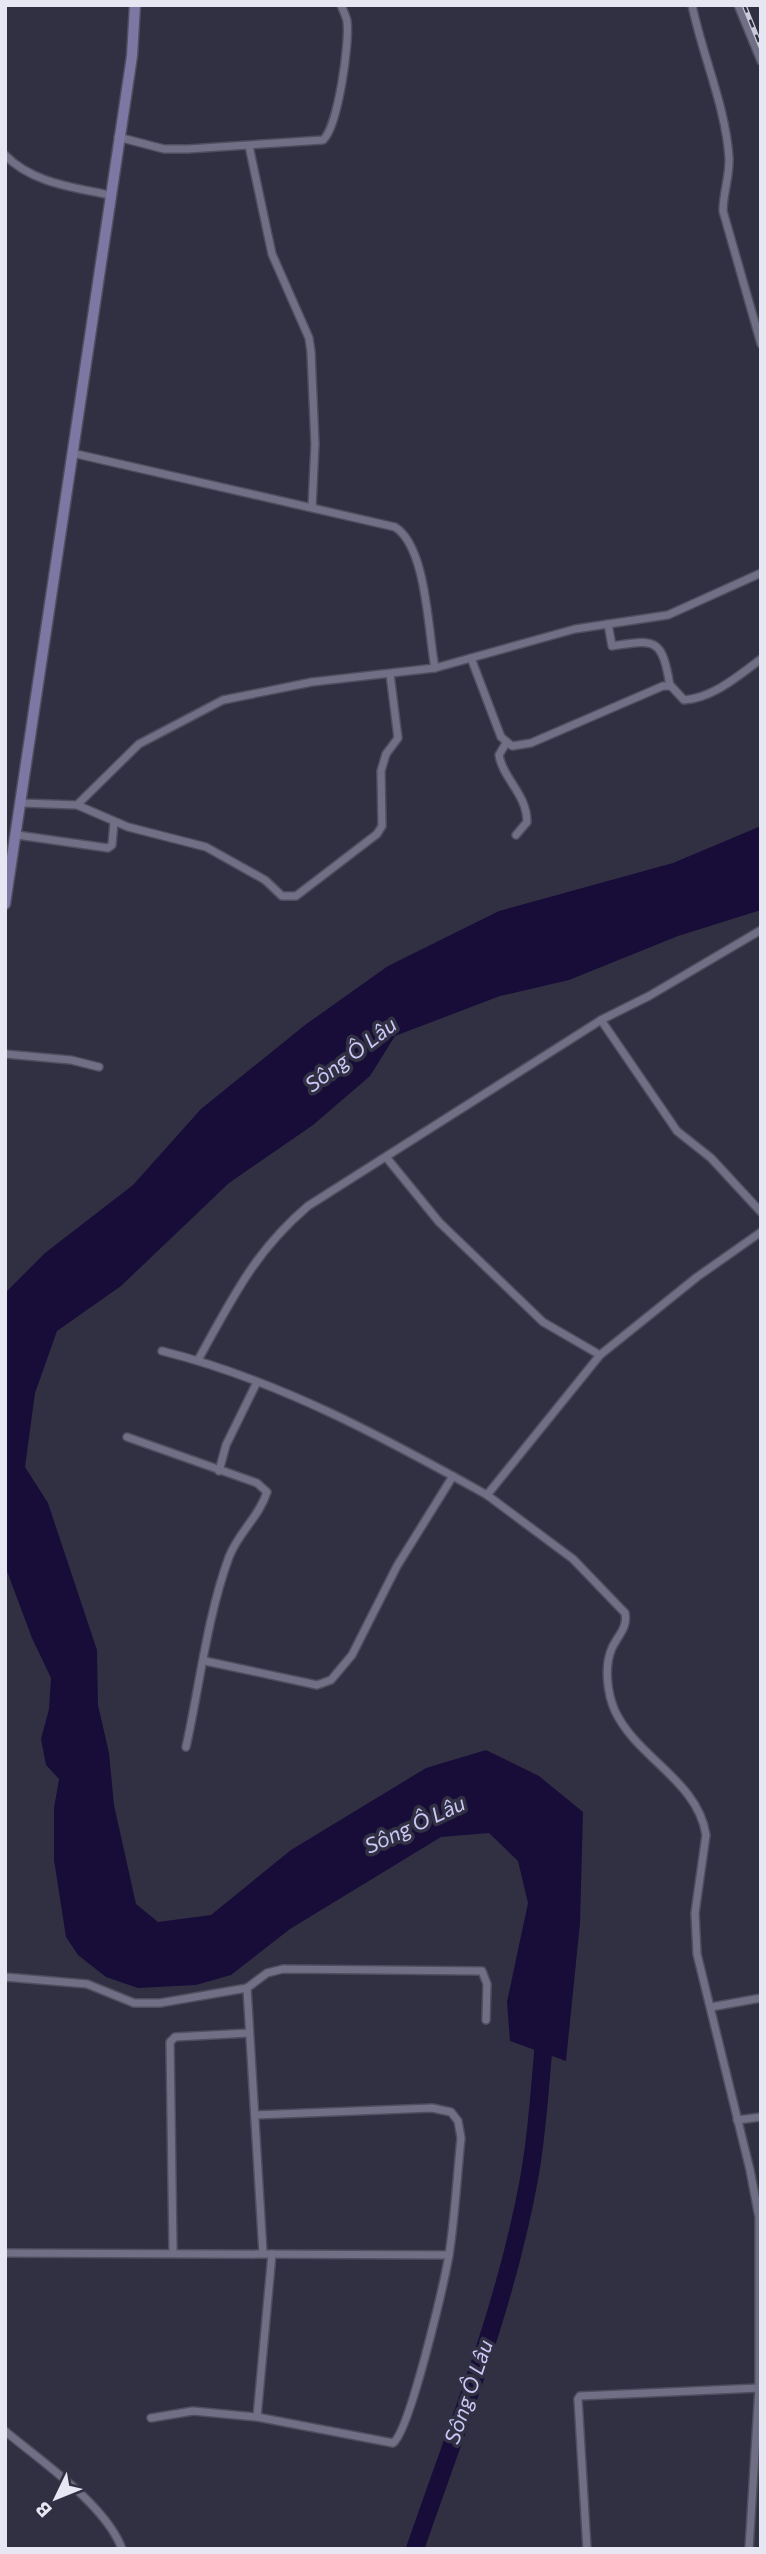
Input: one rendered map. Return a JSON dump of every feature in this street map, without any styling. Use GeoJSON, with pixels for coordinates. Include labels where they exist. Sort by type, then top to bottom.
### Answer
{"type":"FeatureCollection","features":[{"type":"Feature","properties":{"kind":"main road"},"geometry":{"type":"LineString","coordinates":[[5,904],[109,195],[132,56],[135,5]]}},
{"type":"Feature","properties":{"kind":"street"},"geometry":{"type":"LineString","coordinates":[[118,137],[164,149],[316,142],[329,135],[333,125],[346,40],[347,20],[341,5]]}},
{"type":"Feature","properties":{"kind":"street"},"geometry":{"type":"LineString","coordinates":[[692,5],[725,131],[729,161],[723,192],[723,211],[761,344]]}},
{"type":"Feature","properties":{"kind":"street"},"geometry":{"type":"LineString","coordinates":[[738,5],[761,61]]}},
{"type":"Feature","properties":{"kind":"street"},"geometry":{"type":"LineString","coordinates":[[249,146],[272,254],[309,338],[312,352],[315,444],[312,507]]}},
{"type":"Feature","properties":{"kind":"street"},"geometry":{"type":"LineString","coordinates":[[5,155],[16,166],[40,178],[109,195]]}},
{"type":"Feature","properties":{"kind":"street"},"geometry":{"type":"LineString","coordinates":[[72,453],[395,527],[408,538],[425,596],[435,668]]}},
{"type":"Feature","properties":{"kind":"street"},"geometry":{"type":"LineString","coordinates":[[77,805],[139,744],[213,703],[312,682],[435,668],[531,640],[684,610],[761,573]]}},
{"type":"Feature","properties":{"kind":"street"},"geometry":{"type":"LineString","coordinates":[[608,624],[612,646],[643,640],[654,645],[666,664],[670,685],[684,700],[719,689],[761,659]]}},
{"type":"Feature","properties":{"kind":"street"},"geometry":{"type":"LineString","coordinates":[[471,658],[506,743],[512,746],[531,743],[670,685]]}},
{"type":"Feature","properties":{"kind":"street"},"geometry":{"type":"LineString","coordinates":[[21,803],[77,805],[114,822],[206,847],[265,880],[282,896],[300,895],[377,834],[382,826],[382,763],[398,738],[390,674]]}},
{"type":"Feature","properties":{"kind":"street"},"geometry":{"type":"LineString","coordinates":[[506,743],[499,755],[501,765],[518,790],[527,815],[527,822],[516,835]]}},
{"type":"Feature","properties":{"kind":"street"},"geometry":{"type":"LineString","coordinates":[[13,839],[108,848],[112,845],[114,822]]}},
{"type":"Feature","properties":{"kind":"street"},"geometry":{"type":"LineString","coordinates":[[198,1360],[245,1275],[270,1241],[330,1190],[601,1020],[649,996],[761,930]]}},
{"type":"Feature","properties":{"kind":"street"},"geometry":{"type":"LineString","coordinates":[[601,1020],[672,1125],[711,1158],[761,1212]]}},
{"type":"Feature","properties":{"kind":"street"},"geometry":{"type":"LineString","coordinates":[[5,1054],[71,1060],[99,1067]]}},
{"type":"Feature","properties":{"kind":"street"},"geometry":{"type":"LineString","coordinates":[[386,1157],[439,1222],[543,1322],[600,1355]]}},
{"type":"Feature","properties":{"kind":"street"},"geometry":{"type":"LineString","coordinates":[[487,1495],[600,1355],[697,1277],[761,1232]]}},
{"type":"Feature","properties":{"kind":"street"},"geometry":{"type":"LineString","coordinates":[[162,1351],[198,1360],[257,1382],[360,1426],[487,1495],[573,1559],[625,1614],[625,1628],[608,1658],[611,1699],[620,1719],[694,1802],[703,1820],[706,1835],[694,1930],[759,2217],[760,2389],[749,2549]]}},
{"type":"Feature","properties":{"kind":"street"},"geometry":{"type":"LineString","coordinates":[[219,1471],[226,1445],[257,1382]]}},
{"type":"Feature","properties":{"kind":"street"},"geometry":{"type":"LineString","coordinates":[[128,1437],[257,1483],[267,1492],[262,1508],[238,1539],[229,1558],[213,1615],[186,1747]]}},
{"type":"Feature","properties":{"kind":"street"},"geometry":{"type":"LineString","coordinates":[[205,1661],[317,1685],[331,1680],[352,1655],[397,1566],[453,1476]]}},
{"type":"Feature","properties":{"kind":"street"},"geometry":{"type":"LineString","coordinates":[[5,1977],[87,1984],[134,2003],[160,2003],[247,1988],[267,1973],[284,1969],[482,1971],[487,1984],[486,2020]]}},
{"type":"Feature","properties":{"kind":"street"},"geometry":{"type":"LineString","coordinates":[[247,1988],[263,2253]]}},
{"type":"Feature","properties":{"kind":"street"},"geometry":{"type":"LineString","coordinates":[[710,2007],[761,1998]]}},
{"type":"Feature","properties":{"kind":"street"},"geometry":{"type":"LineString","coordinates":[[173,2252],[170,2042],[175,2037],[249,2033]]}},
{"type":"Feature","properties":{"kind":"street"},"geometry":{"type":"LineString","coordinates":[[151,2418],[192,2411],[257,2417],[396,2441],[411,2410],[449,2255],[461,2138],[458,2121],[451,2112],[432,2108],[255,2115]]}},
{"type":"Feature","properties":{"kind":"street"},"geometry":{"type":"LineString","coordinates":[[737,2120],[761,2117]]}},
{"type":"Feature","properties":{"kind":"street"},"geometry":{"type":"LineString","coordinates":[[5,2253],[449,2255]]}},
{"type":"Feature","properties":{"kind":"street"},"geometry":{"type":"LineString","coordinates":[[257,2417],[272,2254]]}},
{"type":"Feature","properties":{"kind":"street"},"geometry":{"type":"LineString","coordinates":[[587,2549],[578,2399],[580,2396],[760,2389]]}},
{"type":"Feature","properties":{"kind":"street"},"geometry":{"type":"LineString","coordinates":[[5,2431],[83,2497],[107,2523],[122,2549]]}},
{"type":"Feature","properties":{"kind":"water"},"geometry":{"type":"Polygon","coordinates":[[[761,826],[761,910],[678,936],[569,980],[500,996],[395,1036],[370,1076],[313,1125],[229,1183],[121,1286],[57,1331],[35,1393],[25,1467],[48,1503],[97,1650],[98,1705],[109,1753],[114,1805],[136,1904],[158,1922],[211,1915],[291,1850],[426,1768],[486,1750],[539,1776],[583,1812],[580,1923],[566,2061],[510,2041],[507,2002],[528,1903],[518,1861],[489,1833],[441,1837],[290,1929],[231,1975],[196,1985],[138,1988],[106,1977],[78,1955],[66,1937],[54,1860],[54,1808],[59,1779],[46,1765],[41,1739],[49,1709],[51,1678],[32,1638],[5,1566],[5,1293],[45,1253],[133,1185],[201,1109],[305,1025],[388,966],[499,911],[673,863],[761,826]]]}},
{"type":"Feature","properties":{"kind":"waterway","name":"Sông Ô Lâu"},"geometry":{"type":"LineString","coordinates":[[415,2549],[494,2320],[519,2226],[535,2143],[545,2032]]}},
{"type":"Feature","properties":{"kind":"railway"},"geometry":{"type":"LineString","coordinates":[[744,5],[761,47]]}}]}
